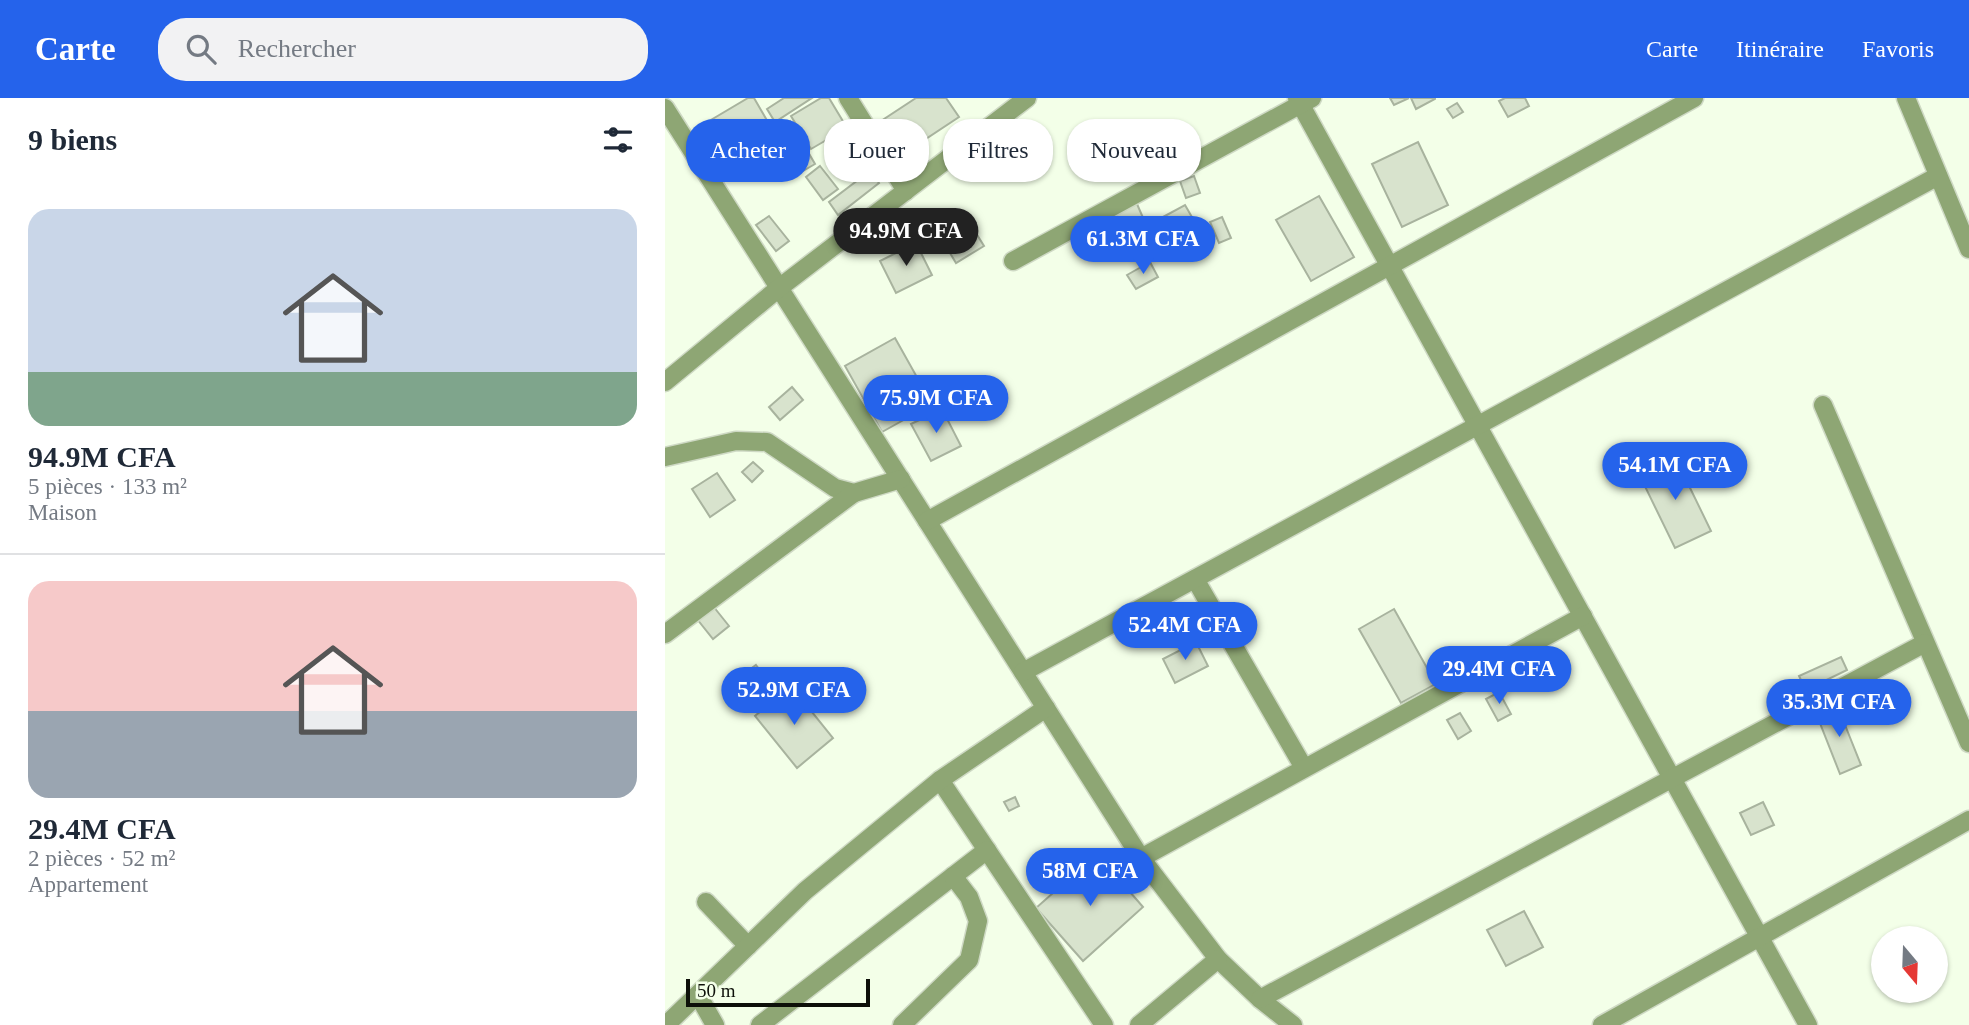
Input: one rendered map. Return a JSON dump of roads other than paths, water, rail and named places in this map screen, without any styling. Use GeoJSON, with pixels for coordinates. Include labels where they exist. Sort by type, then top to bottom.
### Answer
{"type":"FeatureCollection","features":[{"type":"Feature","properties":{"kind":"street"},"geometry":{"type":"LineString","coordinates":[[848,98],[906,191]]}},
{"type":"Feature","properties":{"kind":"street"},"geometry":{"type":"LineString","coordinates":[[665,382],[779,288],[1027,98]]}},
{"type":"Feature","properties":{"kind":"street"},"geometry":{"type":"LineString","coordinates":[[927,521],[1694,98]]}},
{"type":"Feature","properties":{"kind":"street"},"geometry":{"type":"LineString","coordinates":[[1906,98],[1969,249]]}},
{"type":"Feature","properties":{"kind":"street"},"geometry":{"type":"LineString","coordinates":[[1013,261],[1303,100],[1389,266],[1808,1025]]}},
{"type":"Feature","properties":{"kind":"street"},"geometry":{"type":"LineString","coordinates":[[665,108],[1141,858],[1218,959],[1260,999],[1293,1025]]}},
{"type":"Feature","properties":{"kind":"street"},"geometry":{"type":"LineString","coordinates":[[1023,672],[1938,176]]}},
{"type":"Feature","properties":{"kind":"street"},"geometry":{"type":"LineString","coordinates":[[1822,405],[1969,743]]}},
{"type":"Feature","properties":{"kind":"street"},"geometry":{"type":"LineString","coordinates":[[665,457],[736,441],[767,442],[835,488],[854,494]]}},
{"type":"Feature","properties":{"kind":"street"},"geometry":{"type":"LineString","coordinates":[[665,634],[854,494],[901,479]]}},
{"type":"Feature","properties":{"kind":"street"},"geometry":{"type":"LineString","coordinates":[[1195,579],[1304,768]]}},
{"type":"Feature","properties":{"kind":"street"},"geometry":{"type":"LineString","coordinates":[[1141,858],[1583,616]]}},
{"type":"Feature","properties":{"kind":"street"},"geometry":{"type":"LineString","coordinates":[[1260,999],[1925,642]]}},
{"type":"Feature","properties":{"kind":"street"},"geometry":{"type":"LineString","coordinates":[[666,1025],[805,891],[940,780],[1046,708]]}},
{"type":"Feature","properties":{"kind":"street"},"geometry":{"type":"LineString","coordinates":[[940,780],[1104,1025]]}},
{"type":"Feature","properties":{"kind":"street"},"geometry":{"type":"LineString","coordinates":[[1602,1025],[1969,820]]}},
{"type":"Feature","properties":{"kind":"street"},"geometry":{"type":"LineString","coordinates":[[760,1025],[987,850]]}},
{"type":"Feature","properties":{"kind":"street"},"geometry":{"type":"LineString","coordinates":[[902,1025],[969,960],[978,921],[969,897],[953,876]]}},
{"type":"Feature","properties":{"kind":"street"},"geometry":{"type":"LineString","coordinates":[[706,902],[748,946]]}},
{"type":"Feature","properties":{"kind":"street"},"geometry":{"type":"LineString","coordinates":[[1139,1025],[1218,959]]}},
{"type":"Feature","properties":{"kind":"street"},"geometry":{"type":"LineString","coordinates":[[698,995],[715,1025]]}}]}
